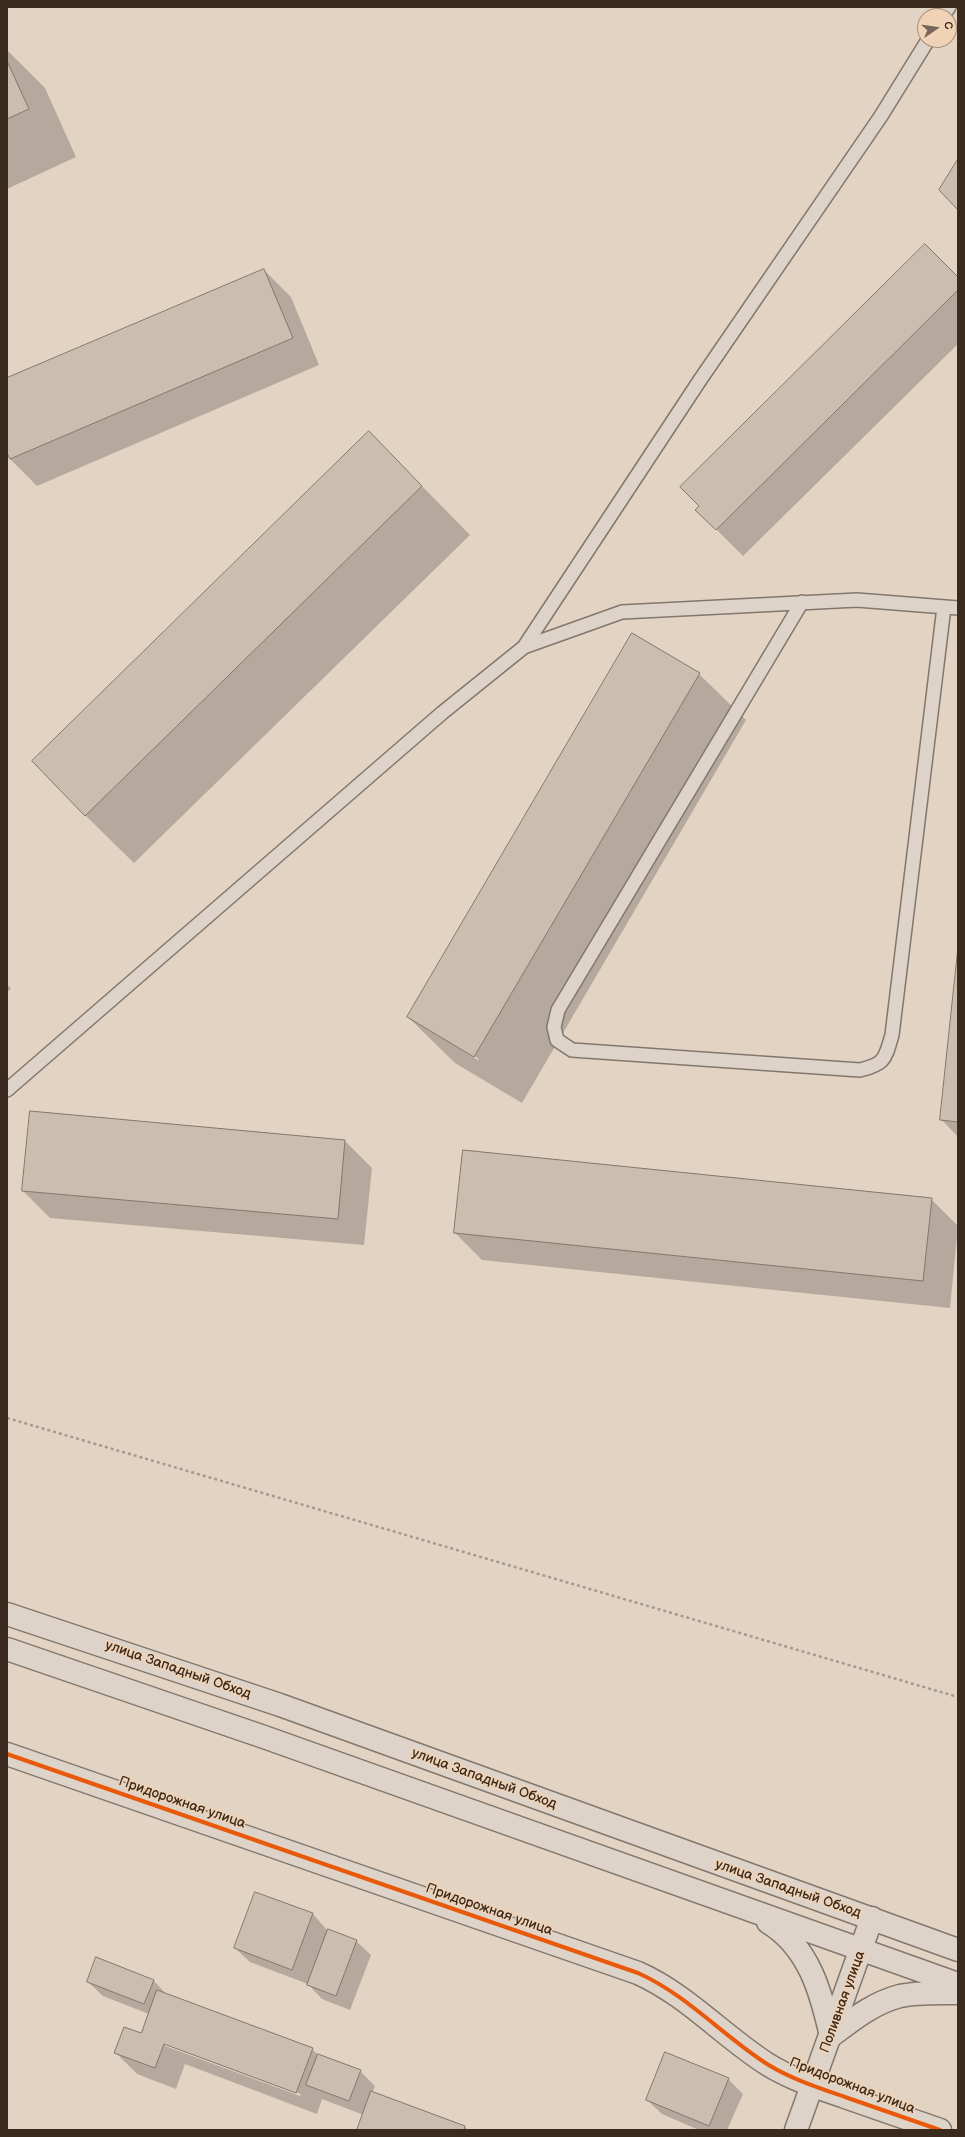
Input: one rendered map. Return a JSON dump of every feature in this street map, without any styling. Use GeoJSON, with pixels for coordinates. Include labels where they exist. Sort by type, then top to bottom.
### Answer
{"type":"FeatureCollection","features":[{"type":"Feature","properties":{"kind":"main road","name":"улица Западный Обход"},"geometry":{"type":"LineString","coordinates":[[7,1614],[280,1705],[958,1950]]}},
{"type":"Feature","properties":{"kind":"main road"},"geometry":{"type":"LineString","coordinates":[[7,1649],[249,1732],[958,1984]]}},
{"type":"Feature","properties":{"kind":"main road","name":"Придорожная улица"},"geometry":{"type":"LineString","coordinates":[[7,1754],[638,1973],[659,1982],[682,1997],[767,2063],[814,2086],[940,2130]]}},
{"type":"Feature","properties":{"kind":"main road"},"geometry":{"type":"LineString","coordinates":[[745,1908],[781,1930],[797,1947],[812,1972],[823,2001],[831,2036],[858,2015],[900,1996],[958,1993]]}},
{"type":"Feature","properties":{"kind":"main road","name":"Поливная улица"},"geometry":{"type":"LineString","coordinates":[[796,2130],[814,2086],[872,1918]]}},
{"type":"Feature","properties":{"kind":"lane"},"geometry":{"type":"LineString","coordinates":[[7,1090],[436,718],[524,647],[700,380],[881,116],[923,48]]}},
{"type":"Feature","properties":{"kind":"lane"},"geometry":{"type":"LineString","coordinates":[[524,647],[622,612],[857,600],[958,608]]}},
{"type":"Feature","properties":{"kind":"lane"},"geometry":{"type":"LineString","coordinates":[[802,602],[558,1010],[554,1027],[557,1040],[572,1050],[860,1070],[877,1066],[886,1054],[892,1035],[944,607]]}},
{"type":"Feature","properties":{"kind":"path"},"geometry":{"type":"LineString","coordinates":[[7,1418],[958,1697]]}},
{"type":"Feature","properties":{"kind":"building"},"geometry":{"type":"Polygon","coordinates":[[[7,61],[29,109],[7,119],[7,61]]]}},
{"type":"Feature","properties":{"kind":"building"},"geometry":{"type":"Polygon","coordinates":[[[958,159],[958,210],[939,190],[958,159]]]}},
{"type":"Feature","properties":{"kind":"building"},"geometry":{"type":"Polygon","coordinates":[[[925,244],[958,277],[958,290],[716,530],[695,510],[699,506],[680,487],[925,244]]]}},
{"type":"Feature","properties":{"kind":"building"},"geometry":{"type":"Polygon","coordinates":[[[264,269],[293,338],[10,459],[7,453],[7,378],[264,269]]]}},
{"type":"Feature","properties":{"kind":"building"},"geometry":{"type":"Polygon","coordinates":[[[369,431],[422,486],[85,816],[32,761],[369,431]]]}},
{"type":"Feature","properties":{"kind":"building"},"geometry":{"type":"Polygon","coordinates":[[[632,633],[700,673],[474,1057],[407,1017],[632,633]]]}},
{"type":"Feature","properties":{"kind":"building"},"geometry":{"type":"Polygon","coordinates":[[[958,947],[958,1122],[940,1120],[958,947]]]}},
{"type":"Feature","properties":{"kind":"building"},"geometry":{"type":"Polygon","coordinates":[[[30,1111],[345,1140],[338,1219],[22,1191],[30,1111]]]}},
{"type":"Feature","properties":{"kind":"building"},"geometry":{"type":"Polygon","coordinates":[[[463,1150],[932,1198],[923,1281],[454,1233],[463,1150]]]}},
{"type":"Feature","properties":{"kind":"building"},"geometry":{"type":"Polygon","coordinates":[[[255,1892],[313,1913],[292,1970],[234,1948],[255,1892]]]}},
{"type":"Feature","properties":{"kind":"building"},"geometry":{"type":"Polygon","coordinates":[[[328,1929],[357,1940],[336,1996],[307,1985],[328,1929]]]}},
{"type":"Feature","properties":{"kind":"building"},"geometry":{"type":"Polygon","coordinates":[[[96,1957],[154,1980],[144,2004],[87,1982],[96,1957]]]}},
{"type":"Feature","properties":{"kind":"building"},"geometry":{"type":"Polygon","coordinates":[[[157,1990],[313,2048],[296,2093],[164,2044],[155,2068],[114,2053],[124,2027],[141,2033],[157,1990]]]}},
{"type":"Feature","properties":{"kind":"building"},"geometry":{"type":"Polygon","coordinates":[[[665,2052],[729,2078],[709,2126],[646,2100],[665,2052]]]}},
{"type":"Feature","properties":{"kind":"building"},"geometry":{"type":"Polygon","coordinates":[[[318,2054],[361,2070],[349,2101],[306,2085],[318,2054]]]}},
{"type":"Feature","properties":{"kind":"building"},"geometry":{"type":"Polygon","coordinates":[[[371,2091],[465,2126],[464,2130],[357,2130],[371,2091]]]}},
{"type":"Feature","properties":{"kind":"cycle path"},"geometry":{"type":"LineString","coordinates":[[7,1754],[638,1973],[672,1992],[751,2053],[767,2064],[795,2079],[940,2130]]}}]}
